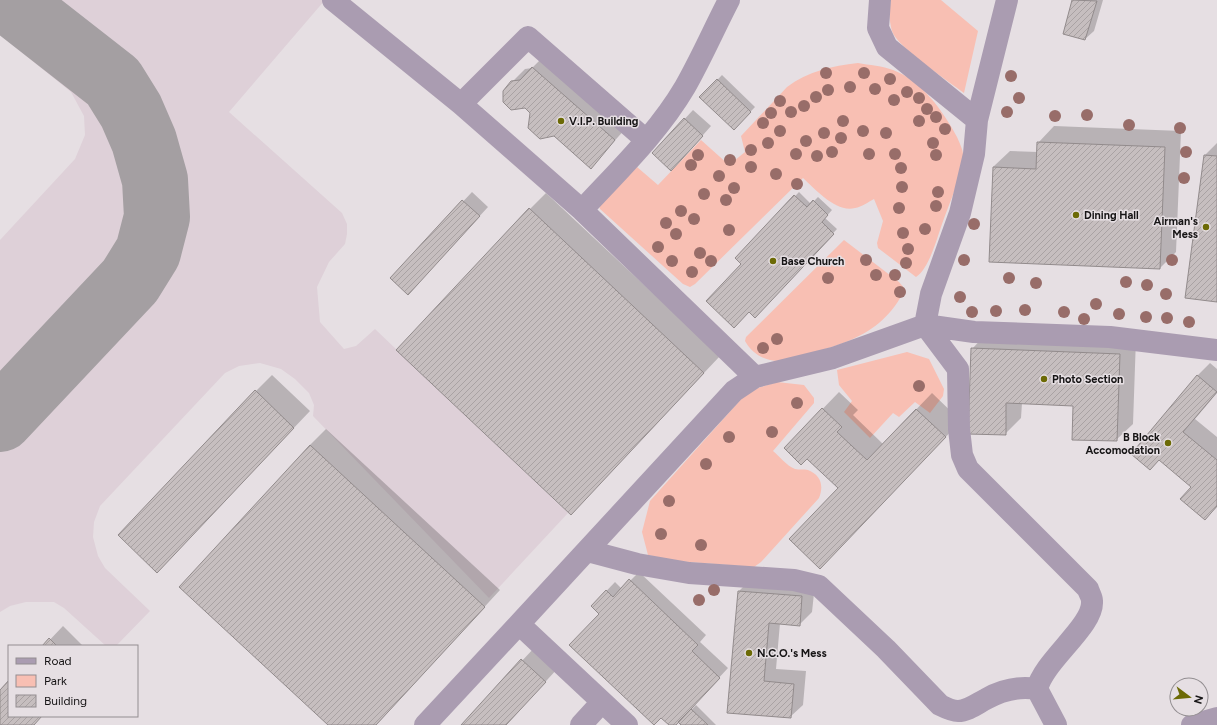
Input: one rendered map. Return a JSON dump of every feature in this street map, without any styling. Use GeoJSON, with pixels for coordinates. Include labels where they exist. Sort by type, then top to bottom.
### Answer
{"type":"FeatureCollection","features":[{"type":"Feature","properties":{"kind":"street"},"geometry":{"type":"LineString","coordinates":[[333,0],[461,104],[582,210],[755,377]]}},
{"type":"Feature","properties":{"kind":"street"},"geometry":{"type":"LineString","coordinates":[[582,210],[646,140],[684,87],[729,0]]}},
{"type":"Feature","properties":{"kind":"street"},"geometry":{"type":"LineString","coordinates":[[880,0],[878,28],[887,47],[978,120]]}},
{"type":"Feature","properties":{"kind":"street"},"geometry":{"type":"LineString","coordinates":[[1007,0],[978,120],[974,154],[960,213],[931,294],[925,326],[958,369],[958,429],[962,454],[968,469],[1088,589],[1092,601],[1089,614],[1081,627],[1045,671],[1039,682],[1037,689],[1056,725]]}},
{"type":"Feature","properties":{"kind":"street"},"geometry":{"type":"LineString","coordinates":[[461,104],[528,37],[646,140]]}},
{"type":"Feature","properties":{"kind":"street"},"geometry":{"type":"LineString","coordinates":[[425,725],[588,551],[632,501],[734,391],[755,377],[822,361],[925,326],[974,332],[1110,337],[1217,350]]}},
{"type":"Feature","properties":{"kind":"street"},"geometry":{"type":"LineString","coordinates":[[588,551],[637,564],[689,573],[768,577],[807,582],[819,586],[886,649],[940,705],[951,710],[959,711],[966,709],[1001,692],[1024,687],[1037,689]]}},
{"type":"Feature","properties":{"kind":"street"},"geometry":{"type":"LineString","coordinates":[[519,624],[627,725]]}},
{"type":"Feature","properties":{"kind":"street"},"geometry":{"type":"LineString","coordinates":[[581,725],[602,702]]}},
{"type":"Feature","properties":{"kind":"street"},"geometry":{"type":"LineString","coordinates":[[1192,725],[1217,718]]}},
{"type":"Feature","properties":{"kind":"shaded area"},"geometry":{"type":"Polygon","coordinates":[[[0,0],[325,0],[229,112],[342,213],[347,224],[345,244],[329,262],[317,287],[320,322],[344,349],[356,346],[375,329],[568,513],[489,598],[313,416],[314,405],[309,393],[295,379],[281,369],[260,363],[239,366],[225,373],[100,506],[94,522],[93,537],[98,556],[105,568],[150,611],[117,645],[105,645],[64,608],[54,602],[26,602],[10,606],[0,612],[0,240],[75,159],[85,135],[84,116],[71,92],[0,35],[0,0]]]}},
{"type":"Feature","properties":{"kind":"green space"},"geometry":{"type":"Polygon","coordinates":[[[891,0],[941,0],[978,31],[964,93],[924,64],[896,38],[890,23],[891,0]]]}},
{"type":"Feature","properties":{"kind":"green space"},"geometry":{"type":"Polygon","coordinates":[[[858,63],[889,69],[913,81],[938,107],[952,127],[962,149],[963,157],[960,174],[935,245],[925,267],[916,277],[878,248],[877,243],[883,221],[874,199],[863,206],[848,209],[841,207],[826,199],[803,178],[695,284],[690,287],[683,284],[600,209],[599,205],[637,167],[658,185],[701,140],[729,165],[745,152],[741,136],[787,87],[795,81],[812,73],[858,63]]]}},
{"type":"Feature","properties":{"kind":"green space"},"geometry":{"type":"Polygon","coordinates":[[[844,240],[899,282],[905,289],[895,306],[882,320],[868,331],[836,346],[781,361],[765,359],[751,350],[745,341],[746,337],[844,240]]]}},
{"type":"Feature","properties":{"kind":"green space"},"geometry":{"type":"Polygon","coordinates":[[[907,352],[929,359],[944,389],[943,396],[930,413],[915,402],[899,417],[893,413],[870,438],[844,412],[852,401],[839,385],[837,370],[907,352]]]}},
{"type":"Feature","properties":{"kind":"green space"},"geometry":{"type":"Polygon","coordinates":[[[777,382],[804,385],[814,398],[814,403],[773,451],[792,468],[808,470],[819,478],[821,489],[819,498],[761,562],[754,567],[676,561],[648,555],[642,532],[650,501],[743,397],[758,388],[777,382]]]}},
{"type":"Feature","properties":{"kind":"building"},"geometry":{"type":"Polygon","coordinates":[[[1072,0],[1097,1],[1085,40],[1063,34],[1072,0]]]}},
{"type":"Feature","properties":{"kind":"building","name":"V.I.P. Building"},"geometry":{"type":"Polygon","coordinates":[[[532,67],[615,140],[591,169],[554,136],[540,139],[528,128],[530,113],[525,108],[511,110],[503,102],[503,91],[511,81],[520,80],[532,67]]]}},
{"type":"Feature","properties":{"kind":"building"},"geometry":{"type":"Polygon","coordinates":[[[717,79],[751,112],[734,130],[699,97],[717,79]]]}},
{"type":"Feature","properties":{"kind":"building"},"geometry":{"type":"Polygon","coordinates":[[[684,118],[703,136],[671,171],[652,153],[684,118]]]}},
{"type":"Feature","properties":{"kind":"building","name":"Dining Hall"},"geometry":{"type":"Polygon","coordinates":[[[1037,142],[1165,147],[1160,269],[989,262],[993,167],[1036,169],[1037,142]]]}},
{"type":"Feature","properties":{"kind":"building","name":"Airman's Mess"},"geometry":{"type":"Polygon","coordinates":[[[1204,155],[1217,156],[1217,302],[1185,298],[1204,155]]]}},
{"type":"Feature","properties":{"kind":"building","name":"Base Church"},"geometry":{"type":"Polygon","coordinates":[[[794,195],[807,207],[813,200],[828,215],[822,222],[834,234],[755,318],[749,312],[734,328],[706,301],[741,264],[735,258],[794,195]]]}},
{"type":"Feature","properties":{"kind":"building"},"geometry":{"type":"Polygon","coordinates":[[[462,200],[480,216],[408,295],[390,278],[462,200]]]}},
{"type":"Feature","properties":{"kind":"building"},"geometry":{"type":"Polygon","coordinates":[[[529,208],[704,373],[571,515],[396,350],[529,208]]]}},
{"type":"Feature","properties":{"kind":"building","name":"Photo Section"},"geometry":{"type":"Polygon","coordinates":[[[971,348],[1120,354],[1117,441],[1072,440],[1073,406],[1006,403],[1006,435],[968,434],[971,348]]]}},
{"type":"Feature","properties":{"kind":"building","name":"B Block Accomodation"},"geometry":{"type":"Polygon","coordinates":[[[1197,375],[1217,392],[1183,432],[1217,460],[1217,506],[1205,520],[1180,499],[1191,487],[1159,460],[1150,470],[1131,454],[1197,375]]]}},
{"type":"Feature","properties":{"kind":"building"},"geometry":{"type":"Polygon","coordinates":[[[255,390],[294,428],[157,573],[118,535],[255,390]]]}},
{"type":"Feature","properties":{"kind":"building"},"geometry":{"type":"Polygon","coordinates":[[[822,408],[842,427],[837,432],[867,460],[916,409],[946,437],[820,569],[789,539],[838,488],[807,459],[801,465],[784,448],[822,408]]]}},
{"type":"Feature","properties":{"kind":"building"},"geometry":{"type":"Polygon","coordinates":[[[310,445],[485,607],[376,725],[328,725],[179,587],[310,445]]]}},
{"type":"Feature","properties":{"kind":"building"},"geometry":{"type":"Polygon","coordinates":[[[629,579],[698,645],[692,651],[720,678],[676,725],[669,725],[661,718],[654,725],[569,645],[599,614],[591,606],[606,590],[613,597],[629,579]]]}},
{"type":"Feature","properties":{"kind":"building","name":"N.C.O.'s Mess"},"geometry":{"type":"Polygon","coordinates":[[[738,591],[802,596],[800,626],[769,623],[764,681],[794,684],[791,718],[727,713],[738,591]]]}},
{"type":"Feature","properties":{"kind":"building"},"geometry":{"type":"Polygon","coordinates":[[[49,638],[56,645],[43,645],[49,638]]]}},
{"type":"Feature","properties":{"kind":"building"},"geometry":{"type":"Polygon","coordinates":[[[521,659],[546,682],[506,725],[461,725],[521,659]]]}},
{"type":"Feature","properties":{"kind":"building"},"geometry":{"type":"Polygon","coordinates":[[[8,681],[8,717],[41,717],[34,725],[0,725],[0,690],[8,681]]]}},
{"type":"Feature","properties":{"kind":"building"},"geometry":{"type":"Polygon","coordinates":[[[691,709],[708,725],[681,725],[678,722],[691,709]]]}},
{"type":"Feature","properties":{"kind":"taxiway"},"geometry":{"type":"LineString","coordinates":[[0,419],[130,281],[148,252],[157,217],[155,180],[144,141],[131,111],[113,82],[8,0]]}},
{"type":"Feature","properties":{"kind":"place","name":"V.I.P. Building"},"geometry":{"type":"Point","coordinates":[561,121]}},
{"type":"Feature","properties":{"kind":"place","name":"Dining Hall"},"geometry":{"type":"Point","coordinates":[1076,215]}},
{"type":"Feature","properties":{"kind":"place","name":"Airman's Mess"},"geometry":{"type":"Point","coordinates":[1206,227]}},
{"type":"Feature","properties":{"kind":"place","name":"Base Church"},"geometry":{"type":"Point","coordinates":[773,261]}},
{"type":"Feature","properties":{"kind":"place","name":"Photo Section"},"geometry":{"type":"Point","coordinates":[1044,379]}},
{"type":"Feature","properties":{"kind":"place","name":"B Block Accomodation"},"geometry":{"type":"Point","coordinates":[1168,443]}},
{"type":"Feature","properties":{"kind":"place","name":"N.C.O.'s Mess"},"geometry":{"type":"Point","coordinates":[749,653]}}]}
